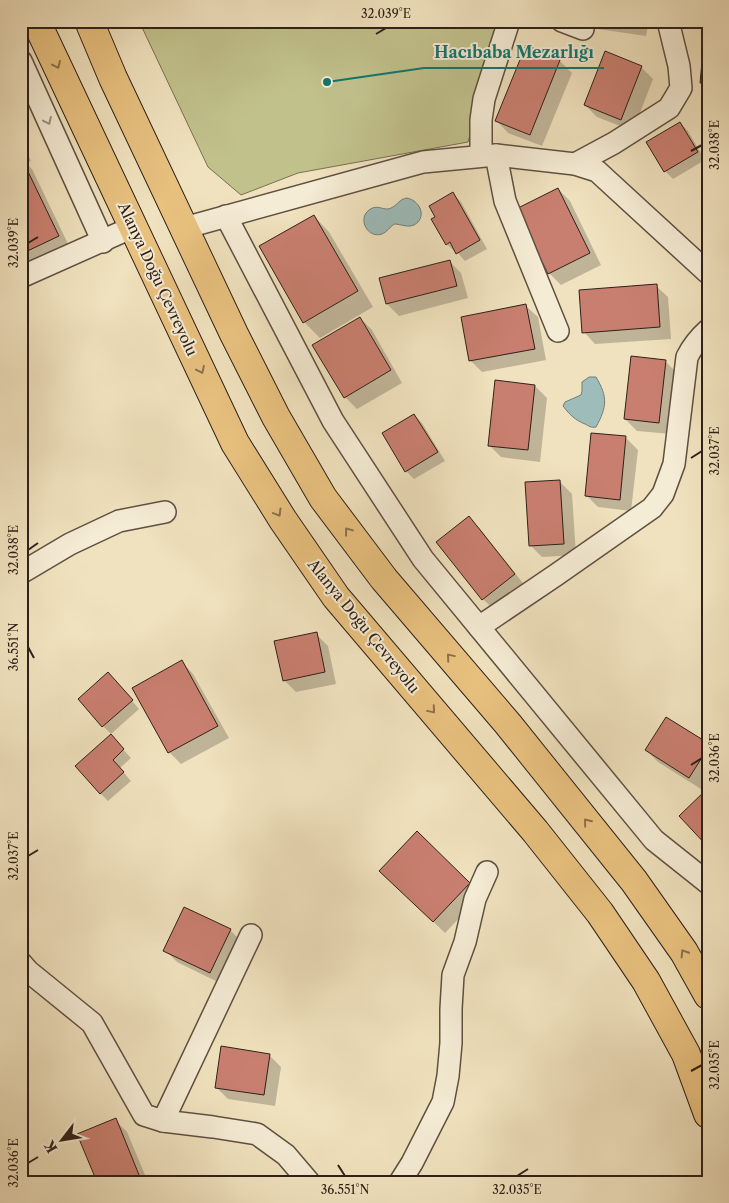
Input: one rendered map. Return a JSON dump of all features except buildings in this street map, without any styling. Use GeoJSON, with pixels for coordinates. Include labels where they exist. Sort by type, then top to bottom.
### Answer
{"type":"FeatureCollection","features":[{"type":"Feature","properties":{"kind":"highway","name":"Alanya Doğu Çevreyolu"},"geometry":{"type":"LineString","coordinates":[[36,21],[235,443],[283,520],[336,596],[535,831],[600,913],[646,981],[682,1046],[708,1114]]}},
{"type":"Feature","properties":{"kind":"highway"},"geometry":{"type":"LineString","coordinates":[[89,21],[113,78],[234,334],[276,417],[323,498],[384,579],[508,724],[634,881],[684,952],[708,995]]}},
{"type":"Feature","properties":{"kind":"street"},"geometry":{"type":"LineString","coordinates":[[509,21],[484,99],[480,120],[489,156],[505,201],[558,331]]}},
{"type":"Feature","properties":{"kind":"street"},"geometry":{"type":"LineString","coordinates":[[562,21],[583,29]]}},
{"type":"Feature","properties":{"kind":"street"},"geometry":{"type":"LineString","coordinates":[[575,164],[614,143],[670,108],[680,88],[679,66],[668,21]]}},
{"type":"Feature","properties":{"kind":"street"},"geometry":{"type":"LineString","coordinates":[[21,61],[103,242]]}},
{"type":"Feature","properties":{"kind":"street"},"geometry":{"type":"LineString","coordinates":[[184,228],[423,162],[489,156],[575,164],[597,171],[708,273]]}},
{"type":"Feature","properties":{"kind":"street"},"geometry":{"type":"LineString","coordinates":[[226,216],[333,421],[423,558],[654,840],[708,883]]}},
{"type":"Feature","properties":{"kind":"street"},"geometry":{"type":"LineString","coordinates":[[21,278],[133,227]]}},
{"type":"Feature","properties":{"kind":"street"},"geometry":{"type":"LineString","coordinates":[[479,627],[652,508],[663,494],[674,464],[687,358],[696,342],[708,330]]}},
{"type":"Feature","properties":{"kind":"street"},"geometry":{"type":"LineString","coordinates":[[21,573],[70,544],[119,521],[165,512]]}},
{"type":"Feature","properties":{"kind":"street"},"geometry":{"type":"LineString","coordinates":[[654,840],[708,866]]}},
{"type":"Feature","properties":{"kind":"street"},"geometry":{"type":"LineString","coordinates":[[400,1182],[412,1163],[443,1102],[451,1043],[453,975],[465,942],[475,899],[486,872]]}},
{"type":"Feature","properties":{"kind":"street"},"geometry":{"type":"LineString","coordinates":[[163,1121],[251,935]]}},
{"type":"Feature","properties":{"kind":"street"},"geometry":{"type":"LineString","coordinates":[[21,963],[28,972],[92,1023],[144,1114],[163,1121],[257,1134],[286,1155],[309,1182]]}},
{"type":"Feature","properties":{"kind":"path"},"geometry":{"type":"LineString","coordinates":[[125,21],[128,28]]}},
{"type":"Feature","properties":{"kind":"green space"},"geometry":{"type":"Polygon","coordinates":[[[139,21],[503,21],[468,142],[298,173],[241,195],[208,167],[139,21]]]}},
{"type":"Feature","properties":{"kind":"water"},"geometry":{"type":"Polygon","coordinates":[[[407,198],[416,203],[421,210],[418,222],[409,226],[394,224],[382,234],[377,235],[369,231],[364,223],[364,218],[369,210],[375,207],[388,209],[407,198]]]}},
{"type":"Feature","properties":{"kind":"water"},"geometry":{"type":"Polygon","coordinates":[[[589,377],[596,377],[603,390],[605,402],[596,427],[591,427],[575,419],[563,406],[565,402],[581,395],[582,382],[589,377]]]}},
{"type":"Feature","properties":{"kind":"place","name":"Hacıbaba Mezarlığı"},"geometry":{"type":"Point","coordinates":[327,82]}}]}
